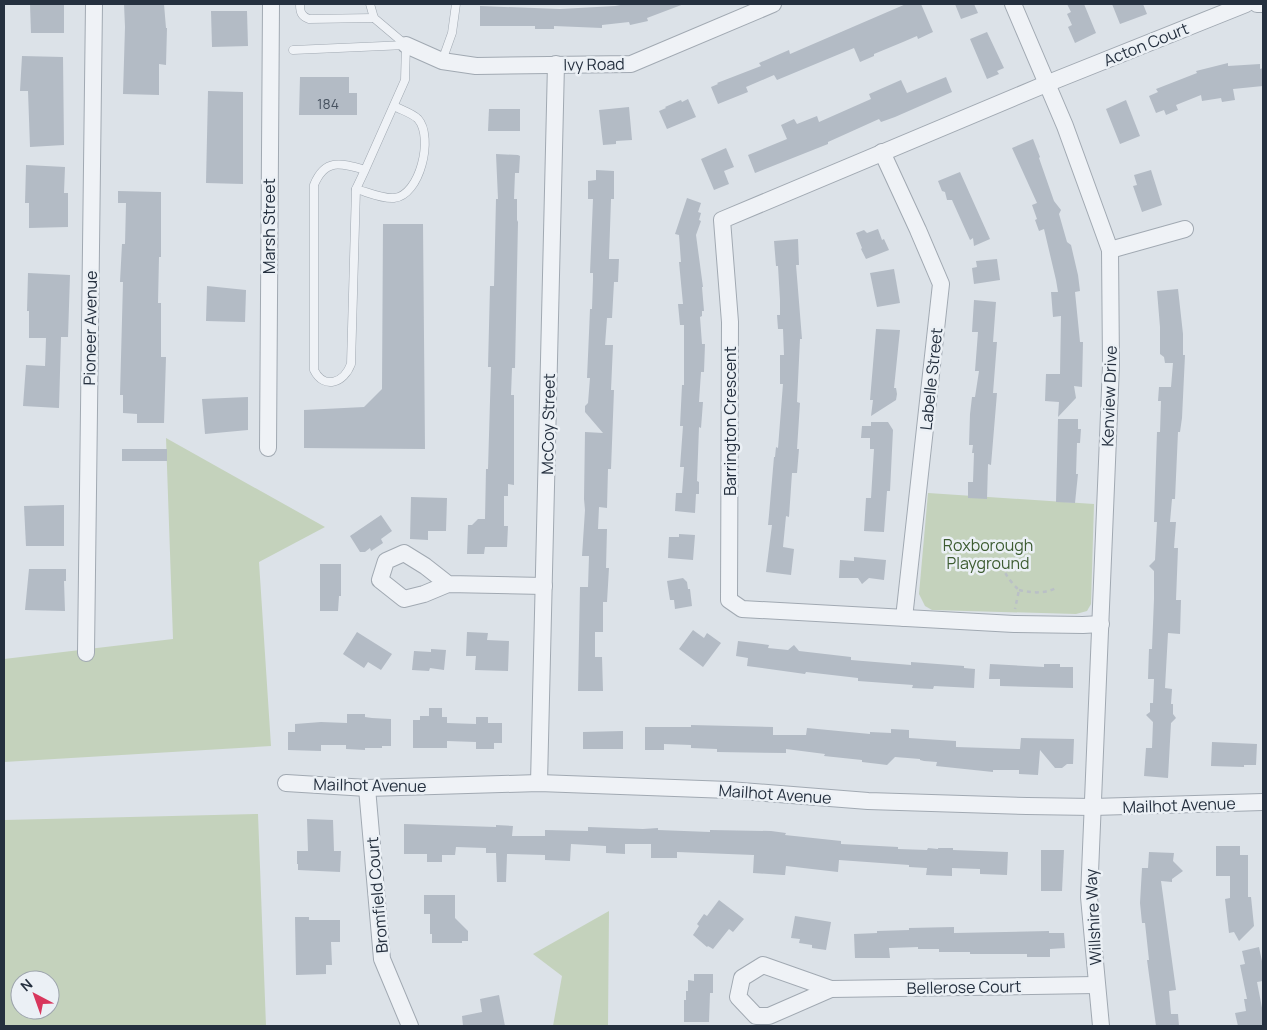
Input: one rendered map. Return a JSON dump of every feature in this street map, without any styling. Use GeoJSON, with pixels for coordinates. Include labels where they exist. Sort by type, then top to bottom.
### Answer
{"type":"FeatureCollection","features":[{"type":"Feature","properties":{"kind":"street","name":"Pioneer Avenue"},"geometry":{"type":"LineString","coordinates":[[86,653],[94,4]]}},
{"type":"Feature","properties":{"kind":"street","name":"Marsh Street"},"geometry":{"type":"LineString","coordinates":[[268,448],[270,4]]}},
{"type":"Feature","properties":{"kind":"street","name":"Ivy Road"},"geometry":{"type":"LineString","coordinates":[[406,45],[442,61],[476,66],[631,64],[773,4]]}},
{"type":"Feature","properties":{"kind":"street","name":"Kenview Drive"},"geometry":{"type":"LineString","coordinates":[[1012,4],[1065,126],[1110,250],[1110,365],[1093,807]]}},
{"type":"Feature","properties":{"kind":"street","name":"Acton Court"},"geometry":{"type":"LineString","coordinates":[[1046,84],[1246,4]]}},
{"type":"Feature","properties":{"kind":"street"},"geometry":{"type":"LineString","coordinates":[[1258,4],[1263,4]]}},
{"type":"Feature","properties":{"kind":"street","name":"McCoy Street"},"geometry":{"type":"LineString","coordinates":[[539,784],[556,64]]}},
{"type":"Feature","properties":{"kind":"street","name":"Barrington Crescent"},"geometry":{"type":"LineString","coordinates":[[1046,84],[722,220],[730,322],[729,600],[742,609],[1014,624],[1101,624]]}},
{"type":"Feature","properties":{"kind":"street","name":"Labelle Street"},"geometry":{"type":"LineString","coordinates":[[882,152],[941,284],[904,618]]}},
{"type":"Feature","properties":{"kind":"street"},"geometry":{"type":"LineString","coordinates":[[1110,250],[1185,229]]}},
{"type":"Feature","properties":{"kind":"street"},"geometry":{"type":"LineString","coordinates":[[448,584],[544,586]]}},
{"type":"Feature","properties":{"kind":"street","name":"Mailhot Avenue"},"geometry":{"type":"LineString","coordinates":[[286,783],[367,788],[539,784],[729,790],[868,801],[1093,807],[1263,802]]}},
{"type":"Feature","properties":{"kind":"street","name":"Bromfield Court"},"geometry":{"type":"LineString","coordinates":[[367,788],[382,959],[410,1026]]}},
{"type":"Feature","properties":{"kind":"street","name":"Willshire Way"},"geometry":{"type":"LineString","coordinates":[[1093,807],[1089,897],[1101,1026]]}},
{"type":"Feature","properties":{"kind":"street","name":"Bellerose Court"},"geometry":{"type":"LineString","coordinates":[[830,989],[769,1016],[756,1016],[738,997],[742,978],[763,965],[830,989],[1096,984]]}},
{"type":"Feature","properties":{"kind":"lane"},"geometry":{"type":"LineString","coordinates":[[300,4],[300,11],[304,17],[309,19],[374,18]]}},
{"type":"Feature","properties":{"kind":"lane"},"geometry":{"type":"LineString","coordinates":[[370,4],[374,18],[406,45]]}},
{"type":"Feature","properties":{"kind":"lane"},"geometry":{"type":"LineString","coordinates":[[442,61],[452,33],[456,4]]}},
{"type":"Feature","properties":{"kind":"lane"},"geometry":{"type":"LineString","coordinates":[[294,50],[406,45]]}},
{"type":"Feature","properties":{"kind":"lane"},"geometry":{"type":"LineString","coordinates":[[365,170],[344,164],[329,166],[318,177],[314,185],[314,370],[317,377],[325,381],[333,382],[341,378],[348,373],[351,364],[356,189],[365,170],[394,106],[405,80],[406,45]]}},
{"type":"Feature","properties":{"kind":"lane"},"geometry":{"type":"LineString","coordinates":[[356,189],[393,198],[403,195],[414,183],[424,160],[422,126],[418,118],[394,106]]}},
{"type":"Feature","properties":{"kind":"path"},"geometry":{"type":"LineString","coordinates":[[1001,550],[1000,556],[1005,571],[1014,586],[1019,590],[1036,593],[1056,588]]}},
{"type":"Feature","properties":{"kind":"path"},"geometry":{"type":"LineString","coordinates":[[1014,624],[1019,590]]}},
{"type":"Feature","properties":{"kind":"green space"},"geometry":{"type":"Polygon","coordinates":[[[166,438],[325,527],[259,562],[271,746],[4,762],[4,659],[173,639],[166,438]]]}},
{"type":"Feature","properties":{"kind":"green space","name":"Roxborough Playground"},"geometry":{"type":"Polygon","coordinates":[[[928,493],[1094,504],[1091,604],[1087,611],[1076,614],[932,610],[925,606],[919,594],[928,493]]]}},
{"type":"Feature","properties":{"kind":"green space"},"geometry":{"type":"Polygon","coordinates":[[[258,814],[266,1026],[4,1026],[4,820],[258,814]]]}},
{"type":"Feature","properties":{"kind":"green space"},"geometry":{"type":"Polygon","coordinates":[[[609,911],[608,1026],[553,1026],[562,976],[533,954],[609,911]]]}},
{"type":"Feature","properties":{"kind":"building"},"geometry":{"type":"Polygon","coordinates":[[[30,4],[64,4],[64,33],[31,33],[30,4]]]}},
{"type":"Feature","properties":{"kind":"building"},"geometry":{"type":"Polygon","coordinates":[[[124,4],[164,4],[167,28],[166,65],[159,64],[159,95],[123,94],[124,4]]]}},
{"type":"Feature","properties":{"kind":"building"},"geometry":{"type":"Polygon","coordinates":[[[626,4],[684,4],[647,18],[648,21],[630,25],[629,22],[602,25],[602,28],[554,26],[554,29],[535,29],[535,26],[480,26],[480,6],[560,9],[626,4]]]}},
{"type":"Feature","properties":{"kind":"building"},"geometry":{"type":"Polygon","coordinates":[[[906,4],[921,4],[933,32],[918,39],[917,36],[860,62],[854,48],[777,80],[774,75],[746,87],[748,92],[718,104],[711,87],[717,83],[761,66],[759,63],[789,50],[790,54],[906,4]]]}},
{"type":"Feature","properties":{"kind":"building"},"geometry":{"type":"Polygon","coordinates":[[[955,4],[974,4],[978,13],[961,19],[955,4]]]}},
{"type":"Feature","properties":{"kind":"building"},"geometry":{"type":"Polygon","coordinates":[[[1067,4],[1084,4],[1096,33],[1075,43],[1068,27],[1072,25],[1067,14],[1071,12],[1067,4]]]}},
{"type":"Feature","properties":{"kind":"building"},"geometry":{"type":"Polygon","coordinates":[[[1112,4],[1143,4],[1147,14],[1120,24],[1112,4]]]}},
{"type":"Feature","properties":{"kind":"building"},"geometry":{"type":"Polygon","coordinates":[[[211,11],[247,11],[248,46],[212,47],[211,11]]]}},
{"type":"Feature","properties":{"kind":"building"},"geometry":{"type":"Polygon","coordinates":[[[987,32],[1004,68],[997,71],[999,74],[987,79],[970,39],[987,32]]]}},
{"type":"Feature","properties":{"kind":"building"},"geometry":{"type":"Polygon","coordinates":[[[22,56],[63,57],[64,145],[30,147],[28,91],[20,91],[22,56]]]}},
{"type":"Feature","properties":{"kind":"building"},"geometry":{"type":"Polygon","coordinates":[[[1228,63],[1228,66],[1260,64],[1260,69],[1263,68],[1263,86],[1233,89],[1235,100],[1222,102],[1221,98],[1202,101],[1201,95],[1176,105],[1178,110],[1166,115],[1164,110],[1156,113],[1149,96],[1158,92],[1156,89],[1197,73],[1196,71],[1228,63]]]}},
{"type":"Feature","properties":{"kind":"building"},"geometry":{"type":"Polygon","coordinates":[[[300,77],[349,77],[349,93],[357,93],[357,115],[299,115],[300,77]]]}},
{"type":"Feature","properties":{"kind":"building"},"geometry":{"type":"Polygon","coordinates":[[[946,77],[952,92],[895,117],[881,122],[879,119],[828,142],[828,144],[755,173],[748,155],[787,139],[781,125],[794,119],[797,124],[817,116],[819,122],[871,99],[869,94],[901,80],[907,93],[946,77]]]}},
{"type":"Feature","properties":{"kind":"building"},"geometry":{"type":"Polygon","coordinates":[[[208,91],[243,92],[243,184],[206,183],[208,91]]]}},
{"type":"Feature","properties":{"kind":"building"},"geometry":{"type":"Polygon","coordinates":[[[688,99],[696,117],[667,129],[659,111],[681,100],[682,102],[688,99]]]}},
{"type":"Feature","properties":{"kind":"building"},"geometry":{"type":"Polygon","coordinates":[[[1126,100],[1140,136],[1120,144],[1106,109],[1126,100]]]}},
{"type":"Feature","properties":{"kind":"building"},"geometry":{"type":"Polygon","coordinates":[[[629,107],[632,140],[616,141],[616,144],[603,145],[599,110],[629,107]]]}},
{"type":"Feature","properties":{"kind":"building"},"geometry":{"type":"Polygon","coordinates":[[[489,109],[520,109],[520,131],[488,131],[489,109]]]}},
{"type":"Feature","properties":{"kind":"building"},"geometry":{"type":"Polygon","coordinates":[[[1033,139],[1054,201],[1061,210],[1059,214],[1067,242],[1071,245],[1080,291],[1075,292],[1080,342],[1083,342],[1082,387],[1074,386],[1076,398],[1058,417],[1059,402],[1045,401],[1046,374],[1060,374],[1061,316],[1053,317],[1051,292],[1058,292],[1056,280],[1044,229],[1039,231],[1035,220],[1037,219],[1032,205],[1037,203],[1012,148],[1033,139]]]}},
{"type":"Feature","properties":{"kind":"building"},"geometry":{"type":"Polygon","coordinates":[[[726,148],[734,167],[724,171],[729,184],[714,190],[701,159],[726,148]]]}},
{"type":"Feature","properties":{"kind":"building"},"geometry":{"type":"Polygon","coordinates":[[[496,154],[520,156],[519,173],[515,173],[514,199],[517,199],[518,222],[515,368],[512,368],[511,395],[514,395],[514,485],[508,484],[508,496],[504,496],[504,526],[508,526],[507,547],[485,547],[484,554],[467,554],[468,525],[472,525],[478,519],[485,519],[491,367],[488,367],[490,286],[494,286],[496,199],[498,199],[496,154]]]}},
{"type":"Feature","properties":{"kind":"building"},"geometry":{"type":"Polygon","coordinates":[[[26,165],[65,167],[64,193],[68,193],[68,227],[29,228],[29,203],[25,203],[26,165]]]}},
{"type":"Feature","properties":{"kind":"building"},"geometry":{"type":"Polygon","coordinates":[[[596,170],[614,171],[614,199],[611,199],[609,259],[619,259],[618,282],[614,282],[612,318],[607,318],[605,345],[613,345],[611,390],[614,390],[611,469],[608,469],[607,508],[599,507],[598,529],[607,529],[606,568],[609,568],[607,602],[603,602],[603,632],[595,632],[595,657],[602,657],[603,691],[578,691],[580,587],[588,587],[589,556],[582,556],[585,510],[585,432],[603,433],[585,412],[585,406],[588,403],[590,378],[587,378],[593,280],[593,273],[590,273],[593,199],[588,199],[588,181],[596,180],[596,170]]]}},
{"type":"Feature","properties":{"kind":"building"},"geometry":{"type":"Polygon","coordinates":[[[1151,170],[1162,205],[1142,212],[1133,186],[1137,185],[1134,175],[1151,170]]]}},
{"type":"Feature","properties":{"kind":"building"},"geometry":{"type":"Polygon","coordinates":[[[960,172],[990,239],[974,246],[973,238],[970,240],[952,200],[947,200],[945,192],[942,191],[938,181],[960,172]]]}},
{"type":"Feature","properties":{"kind":"building"},"geometry":{"type":"Polygon","coordinates":[[[118,191],[161,192],[161,257],[159,257],[158,303],[161,303],[161,357],[166,357],[164,423],[137,423],[137,414],[123,413],[123,395],[120,395],[123,282],[120,282],[122,244],[125,244],[126,203],[118,203],[118,191]]]}},
{"type":"Feature","properties":{"kind":"building"},"geometry":{"type":"Polygon","coordinates":[[[687,198],[701,203],[698,212],[701,213],[699,220],[701,221],[696,235],[703,287],[704,311],[702,311],[702,316],[700,317],[702,344],[705,344],[704,372],[701,372],[699,402],[703,402],[701,428],[699,427],[697,481],[699,482],[699,494],[696,494],[695,513],[675,511],[676,493],[682,493],[684,467],[680,467],[683,426],[680,426],[682,385],[684,385],[684,325],[680,325],[678,304],[683,304],[679,262],[681,262],[679,235],[675,234],[687,198]]]}},
{"type":"Feature","properties":{"kind":"building"},"geometry":{"type":"Polygon","coordinates":[[[383,224],[423,224],[425,449],[304,448],[304,410],[364,407],[382,389],[383,224]]]}},
{"type":"Feature","properties":{"kind":"building"},"geometry":{"type":"Polygon","coordinates":[[[878,229],[882,240],[884,239],[889,250],[866,259],[856,233],[864,230],[867,233],[878,229]]]}},
{"type":"Feature","properties":{"kind":"building"},"geometry":{"type":"Polygon","coordinates":[[[798,239],[799,265],[796,265],[802,339],[800,339],[797,402],[800,403],[797,449],[799,449],[797,473],[792,473],[789,517],[786,516],[783,547],[794,549],[791,575],[766,572],[772,525],[768,525],[774,457],[776,447],[778,448],[783,384],[780,384],[780,355],[784,355],[783,329],[778,329],[777,315],[780,315],[780,300],[774,241],[798,239]]]}},
{"type":"Feature","properties":{"kind":"building"},"geometry":{"type":"Polygon","coordinates":[[[997,259],[1000,280],[974,284],[972,268],[977,267],[976,261],[997,259]]]}},
{"type":"Feature","properties":{"kind":"building"},"geometry":{"type":"Polygon","coordinates":[[[894,269],[900,303],[877,307],[870,273],[894,269]]]}},
{"type":"Feature","properties":{"kind":"building"},"geometry":{"type":"Polygon","coordinates":[[[28,273],[70,275],[68,337],[61,337],[59,408],[23,406],[26,365],[45,366],[46,338],[29,338],[29,311],[27,311],[28,273]]]}},
{"type":"Feature","properties":{"kind":"building"},"geometry":{"type":"Polygon","coordinates":[[[207,286],[246,290],[245,322],[206,321],[207,286]]]}},
{"type":"Feature","properties":{"kind":"building"},"geometry":{"type":"Polygon","coordinates":[[[1178,289],[1183,334],[1183,355],[1185,355],[1182,418],[1180,432],[1178,432],[1175,499],[1172,499],[1170,522],[1176,522],[1174,548],[1178,548],[1176,600],[1181,600],[1180,634],[1168,633],[1165,688],[1172,689],[1171,704],[1173,704],[1173,714],[1176,718],[1171,723],[1168,778],[1144,776],[1146,748],[1152,748],[1153,722],[1146,715],[1150,712],[1150,703],[1153,703],[1154,679],[1148,679],[1149,649],[1152,649],[1154,599],[1154,571],[1149,566],[1155,560],[1157,522],[1154,522],[1157,432],[1160,432],[1161,401],[1158,401],[1159,387],[1171,387],[1173,363],[1165,363],[1164,357],[1160,354],[1157,291],[1178,289]]]}},
{"type":"Feature","properties":{"kind":"building"},"geometry":{"type":"Polygon","coordinates":[[[974,300],[996,302],[993,342],[997,342],[993,393],[997,393],[991,465],[988,464],[987,499],[968,498],[968,482],[973,482],[974,453],[972,453],[973,445],[969,445],[970,414],[972,397],[975,397],[979,371],[975,371],[978,332],[972,332],[974,300]]]}},
{"type":"Feature","properties":{"kind":"building"},"geometry":{"type":"Polygon","coordinates":[[[876,329],[900,330],[894,388],[896,388],[897,394],[896,400],[871,416],[873,400],[870,400],[876,329]]]}},
{"type":"Feature","properties":{"kind":"building"},"geometry":{"type":"Polygon","coordinates":[[[248,397],[248,430],[205,434],[202,399],[248,397]]]}},
{"type":"Feature","properties":{"kind":"building"},"geometry":{"type":"Polygon","coordinates":[[[1058,419],[1078,419],[1078,429],[1081,429],[1080,443],[1077,443],[1076,474],[1078,474],[1075,503],[1056,502],[1058,419]]]}},
{"type":"Feature","properties":{"kind":"building"},"geometry":{"type":"Polygon","coordinates":[[[871,422],[888,422],[893,430],[890,491],[887,491],[884,532],[864,531],[866,498],[871,498],[874,449],[870,449],[870,438],[861,438],[862,426],[871,426],[871,422]]]}},
{"type":"Feature","properties":{"kind":"building"},"geometry":{"type":"Polygon","coordinates":[[[122,449],[167,449],[167,461],[122,461],[122,449]]]}},
{"type":"Feature","properties":{"kind":"building"},"geometry":{"type":"Polygon","coordinates":[[[411,497],[447,498],[446,531],[428,531],[428,540],[410,539],[411,497]]]}},
{"type":"Feature","properties":{"kind":"building"},"geometry":{"type":"Polygon","coordinates":[[[64,505],[64,546],[26,546],[24,506],[64,505]]]}},
{"type":"Feature","properties":{"kind":"building"},"geometry":{"type":"Polygon","coordinates":[[[381,515],[392,531],[381,539],[383,543],[371,551],[370,548],[365,552],[360,552],[350,536],[381,515]]]}},
{"type":"Feature","properties":{"kind":"building"},"geometry":{"type":"Polygon","coordinates":[[[679,534],[695,535],[693,560],[668,558],[669,537],[679,537],[679,534]]]}},
{"type":"Feature","properties":{"kind":"building"},"geometry":{"type":"Polygon","coordinates":[[[854,557],[886,560],[884,580],[869,578],[862,584],[858,578],[839,578],[840,560],[854,561],[854,557]]]}},
{"type":"Feature","properties":{"kind":"building"},"geometry":{"type":"Polygon","coordinates":[[[320,564],[341,564],[341,596],[339,596],[338,611],[320,611],[320,564]]]}},
{"type":"Feature","properties":{"kind":"building"},"geometry":{"type":"Polygon","coordinates":[[[29,569],[66,569],[66,581],[64,581],[65,611],[25,610],[29,569]]]}},
{"type":"Feature","properties":{"kind":"building"},"geometry":{"type":"Polygon","coordinates":[[[683,578],[687,582],[688,589],[690,589],[692,606],[675,609],[674,600],[670,600],[667,581],[683,578]]]}},
{"type":"Feature","properties":{"kind":"building"},"geometry":{"type":"Polygon","coordinates":[[[693,630],[704,638],[707,633],[721,643],[703,667],[679,649],[693,630]]]}},
{"type":"Feature","properties":{"kind":"building"},"geometry":{"type":"Polygon","coordinates":[[[357,632],[392,654],[381,670],[368,662],[364,668],[343,654],[357,632]]]}},
{"type":"Feature","properties":{"kind":"building"},"geometry":{"type":"Polygon","coordinates":[[[467,632],[488,633],[487,640],[509,641],[508,671],[475,670],[476,656],[466,656],[467,632]]]}},
{"type":"Feature","properties":{"kind":"building"},"geometry":{"type":"Polygon","coordinates":[[[738,641],[769,645],[768,648],[788,650],[794,645],[799,651],[851,657],[851,660],[911,665],[911,662],[964,666],[964,668],[975,669],[974,688],[934,686],[933,689],[912,688],[913,685],[858,681],[858,678],[806,672],[805,674],[747,666],[748,658],[736,656],[738,641]]]}},
{"type":"Feature","properties":{"kind":"building"},"geometry":{"type":"Polygon","coordinates":[[[431,649],[446,650],[444,670],[430,668],[429,671],[412,670],[414,651],[431,652],[431,649]]]}},
{"type":"Feature","properties":{"kind":"building"},"geometry":{"type":"Polygon","coordinates":[[[990,664],[1044,667],[1044,664],[1060,664],[1060,667],[1073,667],[1073,688],[1000,686],[1000,679],[989,679],[990,664]]]}},
{"type":"Feature","properties":{"kind":"building"},"geometry":{"type":"Polygon","coordinates":[[[429,708],[442,708],[442,717],[447,717],[447,723],[476,724],[476,717],[488,717],[488,723],[502,723],[502,743],[494,743],[494,749],[476,749],[476,742],[447,741],[447,748],[413,748],[413,720],[420,720],[420,716],[429,716],[429,708]]]}},
{"type":"Feature","properties":{"kind":"building"},"geometry":{"type":"Polygon","coordinates":[[[347,714],[365,714],[365,717],[391,719],[391,746],[365,748],[365,750],[346,749],[346,745],[321,745],[321,751],[288,750],[288,732],[295,732],[295,724],[347,723],[347,714]]]}},
{"type":"Feature","properties":{"kind":"building"},"geometry":{"type":"Polygon","coordinates":[[[691,725],[773,727],[773,735],[806,735],[807,728],[870,734],[870,732],[891,733],[891,729],[909,730],[909,738],[956,741],[956,747],[1020,749],[1021,738],[1074,739],[1073,764],[1067,764],[1062,768],[1055,768],[1040,750],[1038,775],[1019,774],[1019,770],[993,770],[993,772],[936,766],[937,762],[895,757],[887,765],[786,749],[786,753],[717,752],[717,749],[691,748],[691,745],[664,744],[664,750],[645,750],[645,727],[691,727],[691,725]]]}},
{"type":"Feature","properties":{"kind":"building"},"geometry":{"type":"Polygon","coordinates":[[[623,731],[623,749],[583,749],[583,732],[623,731]]]}},
{"type":"Feature","properties":{"kind":"building"},"geometry":{"type":"Polygon","coordinates":[[[1212,742],[1257,744],[1256,765],[1244,765],[1244,767],[1211,766],[1212,742]]]}},
{"type":"Feature","properties":{"kind":"building"},"geometry":{"type":"Polygon","coordinates":[[[307,819],[333,820],[334,851],[341,851],[340,872],[298,870],[297,851],[308,851],[307,819]]]}},
{"type":"Feature","properties":{"kind":"building"},"geometry":{"type":"Polygon","coordinates":[[[404,824],[513,826],[512,836],[545,836],[545,830],[588,831],[588,827],[658,828],[658,830],[710,832],[710,830],[771,831],[786,833],[785,835],[841,841],[841,844],[898,847],[898,849],[927,850],[928,848],[953,848],[953,850],[1008,852],[1007,875],[980,874],[980,869],[952,868],[952,876],[926,875],[927,868],[839,860],[838,872],[786,866],[785,875],[753,873],[754,855],[677,852],[677,858],[651,858],[651,844],[625,844],[625,854],[606,853],[606,846],[571,844],[570,861],[545,860],[545,855],[507,854],[506,882],[497,882],[496,853],[486,853],[486,848],[456,847],[455,855],[442,855],[442,862],[427,862],[427,854],[404,854],[404,824]]]}},
{"type":"Feature","properties":{"kind":"building"},"geometry":{"type":"Polygon","coordinates":[[[1216,846],[1240,846],[1240,855],[1248,855],[1248,897],[1251,897],[1254,926],[1239,941],[1234,932],[1229,933],[1225,899],[1230,898],[1230,876],[1216,876],[1216,846]]]}},
{"type":"Feature","properties":{"kind":"building"},"geometry":{"type":"Polygon","coordinates":[[[1041,850],[1064,850],[1062,891],[1041,891],[1041,850]]]}},
{"type":"Feature","properties":{"kind":"building"},"geometry":{"type":"Polygon","coordinates":[[[1149,852],[1174,853],[1173,861],[1183,871],[1172,879],[1172,882],[1161,881],[1176,990],[1169,991],[1171,1014],[1178,1014],[1179,1026],[1156,1026],[1147,960],[1149,960],[1145,923],[1142,923],[1140,903],[1142,868],[1148,868],[1149,852]]]}},
{"type":"Feature","properties":{"kind":"building"},"geometry":{"type":"Polygon","coordinates":[[[424,895],[455,895],[455,918],[468,931],[468,941],[462,941],[462,943],[432,943],[430,914],[424,914],[424,895]]]}},
{"type":"Feature","properties":{"kind":"building"},"geometry":{"type":"Polygon","coordinates":[[[719,900],[744,919],[733,932],[729,929],[713,949],[707,947],[693,935],[699,926],[697,924],[704,914],[707,916],[719,900]]]}},
{"type":"Feature","properties":{"kind":"building"},"geometry":{"type":"Polygon","coordinates":[[[795,916],[831,922],[826,950],[812,948],[812,945],[799,943],[800,939],[791,938],[795,916]]]}},
{"type":"Feature","properties":{"kind":"building"},"geometry":{"type":"Polygon","coordinates":[[[295,917],[309,917],[309,920],[340,920],[340,942],[331,942],[332,965],[326,965],[326,974],[296,975],[295,917]]]}},
{"type":"Feature","properties":{"kind":"building"},"geometry":{"type":"Polygon","coordinates":[[[954,927],[954,933],[1049,931],[1049,933],[1064,933],[1065,948],[1050,949],[1050,957],[1027,957],[1027,954],[970,954],[970,952],[939,952],[939,949],[918,949],[918,947],[889,948],[890,958],[855,958],[854,934],[909,930],[909,928],[954,927]]]}},
{"type":"Feature","properties":{"kind":"building"},"geometry":{"type":"Polygon","coordinates":[[[1259,947],[1263,966],[1263,981],[1257,982],[1263,1013],[1263,1026],[1238,1026],[1235,1013],[1246,1011],[1244,999],[1247,999],[1240,965],[1245,964],[1242,951],[1259,947]]]}},
{"type":"Feature","properties":{"kind":"building"},"geometry":{"type":"Polygon","coordinates":[[[694,974],[713,974],[713,993],[710,993],[709,1022],[684,1022],[684,1000],[686,1000],[686,991],[688,991],[688,980],[694,981],[694,974]]]}},
{"type":"Feature","properties":{"kind":"building"},"geometry":{"type":"Polygon","coordinates":[[[499,995],[505,1026],[463,1026],[462,1016],[482,1012],[480,999],[499,995]]]}}]}
